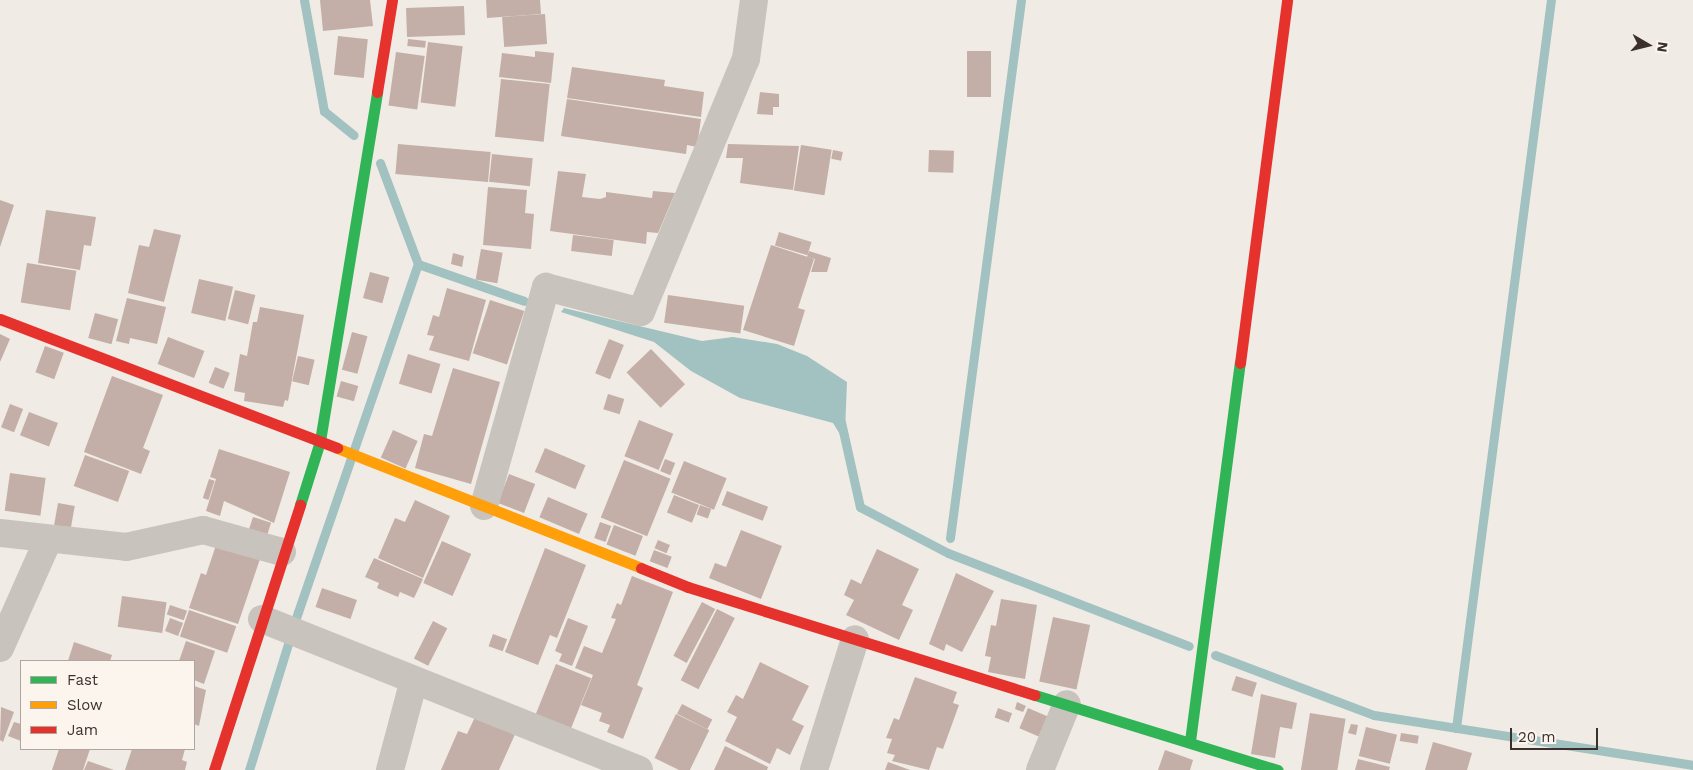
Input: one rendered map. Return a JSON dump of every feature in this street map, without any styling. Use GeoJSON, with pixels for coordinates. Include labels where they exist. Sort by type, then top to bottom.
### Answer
{"type":"FeatureCollection","features":[{"type":"Feature","properties":{"kind":"street"},"geometry":{"type":"LineString","coordinates":[[214,770],[280,626],[282,552],[320,441],[392,0]]}},
{"type":"Feature","properties":{"kind":"street"},"geometry":{"type":"LineString","coordinates":[[484,506],[546,287],[641,312],[746,60],[754,0]]}},
{"type":"Feature","properties":{"kind":"street"},"geometry":{"type":"LineString","coordinates":[[1190,741],[1287,0]]}},
{"type":"Feature","properties":{"kind":"street"},"geometry":{"type":"LineString","coordinates":[[0,319],[320,441],[688,587],[1190,741],[1278,770]]}},
{"type":"Feature","properties":{"kind":"street"},"geometry":{"type":"LineString","coordinates":[[0,533],[48,540],[126,547],[203,530],[282,552]]}},
{"type":"Feature","properties":{"kind":"street"},"geometry":{"type":"LineString","coordinates":[[0,648],[48,540]]}},
{"type":"Feature","properties":{"kind":"street"},"geometry":{"type":"LineString","coordinates":[[280,626],[639,770]]}},
{"type":"Feature","properties":{"kind":"street"},"geometry":{"type":"LineString","coordinates":[[814,770],[855,639]]}},
{"type":"Feature","properties":{"kind":"street"},"geometry":{"type":"LineString","coordinates":[[390,770],[414,680]]}},
{"type":"Feature","properties":{"kind":"street"},"geometry":{"type":"LineString","coordinates":[[1040,770],[1068,704]]}},
{"type":"Feature","properties":{"kind":"water"},"geometry":{"type":"Polygon","coordinates":[[[564,308],[702,341],[733,337],[777,344],[807,356],[847,382],[845,431],[841,436],[833,423],[740,398],[691,371],[654,342],[561,312],[564,308]]]}},
{"type":"Feature","properties":{"kind":"building"},"geometry":{"type":"Polygon","coordinates":[[[320,0],[370,0],[373,26],[323,31],[320,0]]]}},
{"type":"Feature","properties":{"kind":"building"},"geometry":{"type":"Polygon","coordinates":[[[486,0],[540,0],[541,14],[487,18],[486,0]]]}},
{"type":"Feature","properties":{"kind":"building"},"geometry":{"type":"Polygon","coordinates":[[[464,6],[465,35],[407,37],[406,8],[464,6]]]}},
{"type":"Feature","properties":{"kind":"building"},"geometry":{"type":"Polygon","coordinates":[[[545,14],[547,44],[504,47],[502,17],[545,14]]]}},
{"type":"Feature","properties":{"kind":"building"},"geometry":{"type":"Polygon","coordinates":[[[338,36],[368,39],[364,78],[334,75],[338,36]]]}},
{"type":"Feature","properties":{"kind":"building"},"geometry":{"type":"Polygon","coordinates":[[[408,39],[426,41],[425,48],[407,46],[408,39]]]}},
{"type":"Feature","properties":{"kind":"building"},"geometry":{"type":"Polygon","coordinates":[[[428,42],[463,46],[455,107],[421,103],[428,42]]]}},
{"type":"Feature","properties":{"kind":"building"},"geometry":{"type":"Polygon","coordinates":[[[535,51],[554,53],[551,83],[499,77],[502,53],[535,57],[535,51]]]}},
{"type":"Feature","properties":{"kind":"building"},"geometry":{"type":"Polygon","coordinates":[[[967,51],[991,51],[991,97],[967,97],[967,51]]]}},
{"type":"Feature","properties":{"kind":"building"},"geometry":{"type":"Polygon","coordinates":[[[396,52],[425,56],[417,110],[388,105],[396,52]]]}},
{"type":"Feature","properties":{"kind":"building"},"geometry":{"type":"Polygon","coordinates":[[[572,67],[665,80],[664,86],[704,92],[701,117],[567,98],[572,67]]]}},
{"type":"Feature","properties":{"kind":"building"},"geometry":{"type":"Polygon","coordinates":[[[501,79],[550,84],[544,142],[495,137],[501,79]]]}},
{"type":"Feature","properties":{"kind":"building"},"geometry":{"type":"Polygon","coordinates":[[[760,92],[779,94],[779,107],[773,107],[773,115],[757,114],[760,92]]]}},
{"type":"Feature","properties":{"kind":"building"},"geometry":{"type":"Polygon","coordinates":[[[567,99],[701,119],[697,147],[687,145],[686,154],[561,136],[567,99]]]}},
{"type":"Feature","properties":{"kind":"building"},"geometry":{"type":"Polygon","coordinates":[[[398,144],[491,152],[488,182],[395,174],[398,144]]]}},
{"type":"Feature","properties":{"kind":"building"},"geometry":{"type":"Polygon","coordinates":[[[728,144],[799,146],[793,190],[740,183],[743,158],[726,158],[728,144]]]}},
{"type":"Feature","properties":{"kind":"building"},"geometry":{"type":"Polygon","coordinates":[[[801,145],[832,150],[824,195],[794,190],[801,145]]]}},
{"type":"Feature","properties":{"kind":"building"},"geometry":{"type":"Polygon","coordinates":[[[833,150],[843,152],[841,161],[831,159],[833,150]]]}},
{"type":"Feature","properties":{"kind":"building"},"geometry":{"type":"Polygon","coordinates":[[[929,150],[954,151],[953,173],[928,172],[929,150]]]}},
{"type":"Feature","properties":{"kind":"building"},"geometry":{"type":"Polygon","coordinates":[[[492,154],[533,158],[530,186],[489,182],[492,154]]]}},
{"type":"Feature","properties":{"kind":"building"},"geometry":{"type":"Polygon","coordinates":[[[558,171],[586,174],[582,197],[600,199],[606,197],[606,192],[652,198],[653,191],[675,193],[658,233],[647,232],[646,244],[550,231],[558,171]]]}},
{"type":"Feature","properties":{"kind":"building"},"geometry":{"type":"Polygon","coordinates":[[[488,187],[527,190],[525,213],[534,214],[531,249],[483,245],[488,187]]]}},
{"type":"Feature","properties":{"kind":"building"},"geometry":{"type":"Polygon","coordinates":[[[0,200],[14,205],[0,247],[0,200]]]}},
{"type":"Feature","properties":{"kind":"building"},"geometry":{"type":"Polygon","coordinates":[[[46,210],[96,217],[91,246],[84,245],[80,270],[38,263],[46,210]]]}},
{"type":"Feature","properties":{"kind":"building"},"geometry":{"type":"Polygon","coordinates":[[[154,229],[181,235],[164,302],[128,293],[139,245],[149,247],[154,229]]]}},
{"type":"Feature","properties":{"kind":"building"},"geometry":{"type":"Polygon","coordinates":[[[779,232],[812,242],[807,255],[775,245],[779,232]]]}},
{"type":"Feature","properties":{"kind":"building"},"geometry":{"type":"Polygon","coordinates":[[[573,235],[614,240],[612,256],[571,251],[573,235]]]}},
{"type":"Feature","properties":{"kind":"building"},"geometry":{"type":"Polygon","coordinates":[[[771,245],[814,259],[798,308],[805,310],[794,346],[743,330],[771,245]]]}},
{"type":"Feature","properties":{"kind":"building"},"geometry":{"type":"Polygon","coordinates":[[[481,249],[503,253],[497,283],[476,280],[481,249]]]}},
{"type":"Feature","properties":{"kind":"building"},"geometry":{"type":"Polygon","coordinates":[[[809,251],[831,258],[827,272],[811,272],[815,259],[807,257],[809,251]]]}},
{"type":"Feature","properties":{"kind":"building"},"geometry":{"type":"Polygon","coordinates":[[[453,253],[464,256],[462,267],[451,264],[453,253]]]}},
{"type":"Feature","properties":{"kind":"building"},"geometry":{"type":"Polygon","coordinates":[[[27,263],[76,271],[70,310],[21,303],[27,263]]]}},
{"type":"Feature","properties":{"kind":"building"},"geometry":{"type":"Polygon","coordinates":[[[370,272],[389,277],[382,303],[363,298],[370,272]]]}},
{"type":"Feature","properties":{"kind":"building"},"geometry":{"type":"Polygon","coordinates":[[[199,279],[233,287],[225,321],[191,313],[199,279]]]}},
{"type":"Feature","properties":{"kind":"building"},"geometry":{"type":"Polygon","coordinates":[[[447,288],[486,300],[469,361],[429,350],[434,336],[427,335],[433,315],[439,317],[447,288]]]}},
{"type":"Feature","properties":{"kind":"building"},"geometry":{"type":"Polygon","coordinates":[[[235,290],[255,295],[248,324],[228,319],[235,290]]]}},
{"type":"Feature","properties":{"kind":"building"},"geometry":{"type":"Polygon","coordinates":[[[668,295],[744,306],[740,333],[664,323],[668,295]]]}},
{"type":"Feature","properties":{"kind":"building"},"geometry":{"type":"Polygon","coordinates":[[[127,298],[166,307],[157,344],[130,338],[129,344],[116,341],[127,298]]]}},
{"type":"Feature","properties":{"kind":"building"},"geometry":{"type":"Polygon","coordinates":[[[490,300],[524,311],[507,364],[473,353],[490,300]]]}},
{"type":"Feature","properties":{"kind":"building"},"geometry":{"type":"Polygon","coordinates":[[[260,307],[304,315],[288,401],[285,400],[283,407],[244,401],[245,393],[234,391],[240,354],[247,356],[253,322],[257,322],[260,307]]]}},
{"type":"Feature","properties":{"kind":"building"},"geometry":{"type":"Polygon","coordinates":[[[95,313],[118,319],[111,344],[88,338],[95,313]]]}},
{"type":"Feature","properties":{"kind":"building"},"geometry":{"type":"Polygon","coordinates":[[[352,332],[367,336],[357,374],[342,370],[352,332]]]}},
{"type":"Feature","properties":{"kind":"building"},"geometry":{"type":"Polygon","coordinates":[[[0,334],[10,339],[0,362],[0,334]]]}},
{"type":"Feature","properties":{"kind":"building"},"geometry":{"type":"Polygon","coordinates":[[[168,337],[204,351],[194,378],[158,364],[168,337]]]}},
{"type":"Feature","properties":{"kind":"building"},"geometry":{"type":"Polygon","coordinates":[[[609,339],[624,345],[610,379],[595,373],[609,339]]]}},
{"type":"Feature","properties":{"kind":"building"},"geometry":{"type":"Polygon","coordinates":[[[45,346],[64,353],[54,379],[35,372],[45,346]]]}},
{"type":"Feature","properties":{"kind":"building"},"geometry":{"type":"Polygon","coordinates":[[[651,349],[685,384],[661,408],[627,373],[651,349]]]}},
{"type":"Feature","properties":{"kind":"building"},"geometry":{"type":"Polygon","coordinates":[[[408,354],[441,364],[431,394],[399,384],[408,354]]]}},
{"type":"Feature","properties":{"kind":"building"},"geometry":{"type":"Polygon","coordinates":[[[298,356],[315,360],[309,385],[292,381],[298,356]]]}},
{"type":"Feature","properties":{"kind":"building"},"geometry":{"type":"Polygon","coordinates":[[[215,367],[230,373],[223,389],[209,383],[215,367]]]}},
{"type":"Feature","properties":{"kind":"building"},"geometry":{"type":"Polygon","coordinates":[[[453,368],[500,382],[471,484],[415,468],[424,434],[432,436],[453,368]]]}},
{"type":"Feature","properties":{"kind":"building"},"geometry":{"type":"Polygon","coordinates":[[[112,376],[163,395],[143,448],[150,451],[141,474],[84,452],[112,376]]]}},
{"type":"Feature","properties":{"kind":"building"},"geometry":{"type":"Polygon","coordinates":[[[341,381],[358,386],[354,401],[337,396],[341,381]]]}},
{"type":"Feature","properties":{"kind":"building"},"geometry":{"type":"Polygon","coordinates":[[[608,394],[624,399],[620,414],[603,409],[608,394]]]}},
{"type":"Feature","properties":{"kind":"building"},"geometry":{"type":"Polygon","coordinates":[[[10,404],[23,409],[14,432],[1,427],[10,404]]]}},
{"type":"Feature","properties":{"kind":"building"},"geometry":{"type":"Polygon","coordinates":[[[29,412],[58,423],[49,446],[20,435],[29,412]]]}},
{"type":"Feature","properties":{"kind":"building"},"geometry":{"type":"Polygon","coordinates":[[[639,420],[673,434],[659,470],[624,456],[639,420]]]}},
{"type":"Feature","properties":{"kind":"building"},"geometry":{"type":"Polygon","coordinates":[[[393,430],[418,441],[405,468],[381,457],[393,430]]]}},
{"type":"Feature","properties":{"kind":"building"},"geometry":{"type":"Polygon","coordinates":[[[545,448],[586,465],[575,489],[535,472],[545,448]]]}},
{"type":"Feature","properties":{"kind":"building"},"geometry":{"type":"Polygon","coordinates":[[[219,449],[290,472],[274,523],[224,501],[220,516],[206,511],[216,479],[210,477],[219,449]]]}},
{"type":"Feature","properties":{"kind":"building"},"geometry":{"type":"Polygon","coordinates":[[[85,455],[129,471],[118,502],[74,486],[85,455]]]}},
{"type":"Feature","properties":{"kind":"building"},"geometry":{"type":"Polygon","coordinates":[[[665,459],[675,463],[670,475],[660,471],[665,459]]]}},
{"type":"Feature","properties":{"kind":"building"},"geometry":{"type":"Polygon","coordinates":[[[624,460],[670,479],[647,536],[601,517],[624,460]]]}},
{"type":"Feature","properties":{"kind":"building"},"geometry":{"type":"Polygon","coordinates":[[[684,461],[727,478],[714,510],[671,493],[684,461]]]}},
{"type":"Feature","properties":{"kind":"building"},"geometry":{"type":"Polygon","coordinates":[[[10,473],[46,478],[40,516],[5,511],[10,473]]]}},
{"type":"Feature","properties":{"kind":"building"},"geometry":{"type":"Polygon","coordinates":[[[509,474],[535,484],[524,513],[498,503],[509,474]]]}},
{"type":"Feature","properties":{"kind":"building"},"geometry":{"type":"Polygon","coordinates":[[[209,479],[215,481],[209,500],[203,498],[209,479]]]}},
{"type":"Feature","properties":{"kind":"building"},"geometry":{"type":"Polygon","coordinates":[[[727,491],[768,507],[763,521],[722,505],[727,491]]]}},
{"type":"Feature","properties":{"kind":"building"},"geometry":{"type":"Polygon","coordinates":[[[674,495],[699,505],[692,523],[667,513],[674,495]]]}},
{"type":"Feature","properties":{"kind":"building"},"geometry":{"type":"Polygon","coordinates":[[[548,497],[588,514],[579,534],[539,517],[548,497]]]}},
{"type":"Feature","properties":{"kind":"building"},"geometry":{"type":"Polygon","coordinates":[[[415,500],[450,516],[423,578],[378,558],[395,518],[405,522],[415,500]]]}},
{"type":"Feature","properties":{"kind":"building"},"geometry":{"type":"Polygon","coordinates":[[[58,503],[75,506],[71,529],[54,526],[58,503]]]}},
{"type":"Feature","properties":{"kind":"building"},"geometry":{"type":"Polygon","coordinates":[[[700,505],[711,509],[708,519],[697,514],[700,505]]]}},
{"type":"Feature","properties":{"kind":"building"},"geometry":{"type":"Polygon","coordinates":[[[253,517],[271,523],[267,535],[249,529],[253,517]]]}},
{"type":"Feature","properties":{"kind":"building"},"geometry":{"type":"Polygon","coordinates":[[[600,522],[611,526],[605,542],[594,538],[600,522]]]}},
{"type":"Feature","properties":{"kind":"building"},"geometry":{"type":"Polygon","coordinates":[[[614,525],[643,536],[635,556],[606,545],[614,525]]]}},
{"type":"Feature","properties":{"kind":"building"},"geometry":{"type":"Polygon","coordinates":[[[741,530],[782,546],[761,599],[709,578],[715,563],[726,567],[741,530]]]}},
{"type":"Feature","properties":{"kind":"building"},"geometry":{"type":"Polygon","coordinates":[[[658,540],[670,545],[666,553],[654,548],[658,540]]]}},
{"type":"Feature","properties":{"kind":"building"},"geometry":{"type":"Polygon","coordinates":[[[442,541],[471,554],[453,596],[423,583],[442,541]]]}},
{"type":"Feature","properties":{"kind":"building"},"geometry":{"type":"Polygon","coordinates":[[[216,545],[260,559],[238,624],[189,608],[201,573],[206,575],[216,545]]]}},
{"type":"Feature","properties":{"kind":"building"},"geometry":{"type":"Polygon","coordinates":[[[545,548],[586,565],[557,638],[550,635],[538,665],[505,652],[545,548]]]}},
{"type":"Feature","properties":{"kind":"building"},"geometry":{"type":"Polygon","coordinates":[[[877,549],[919,569],[902,605],[913,610],[899,640],[846,615],[854,600],[844,595],[851,579],[861,584],[877,549]]]}},
{"type":"Feature","properties":{"kind":"building"},"geometry":{"type":"Polygon","coordinates":[[[654,550],[672,557],[667,568],[650,561],[654,550]]]}},
{"type":"Feature","properties":{"kind":"building"},"geometry":{"type":"Polygon","coordinates":[[[374,558],[423,579],[414,598],[400,592],[398,597],[377,588],[379,583],[365,577],[374,558]]]}},
{"type":"Feature","properties":{"kind":"building"},"geometry":{"type":"Polygon","coordinates":[[[956,573],[994,591],[962,652],[946,644],[944,651],[929,644],[956,573]]]}},
{"type":"Feature","properties":{"kind":"building"},"geometry":{"type":"Polygon","coordinates":[[[632,576],[673,592],[637,685],[643,688],[623,739],[607,732],[610,725],[599,721],[602,713],[581,705],[593,675],[575,668],[584,646],[602,653],[616,619],[611,618],[617,603],[621,605],[632,576]]]}},
{"type":"Feature","properties":{"kind":"building"},"geometry":{"type":"Polygon","coordinates":[[[322,588],[357,600],[350,619],[315,607],[322,588]]]}},
{"type":"Feature","properties":{"kind":"building"},"geometry":{"type":"Polygon","coordinates":[[[122,596],[167,602],[162,633],[118,627],[122,596]]]}},
{"type":"Feature","properties":{"kind":"building"},"geometry":{"type":"Polygon","coordinates":[[[1001,599],[1037,605],[1025,679],[988,672],[991,657],[985,656],[991,625],[996,626],[1001,599]]]}},
{"type":"Feature","properties":{"kind":"building"},"geometry":{"type":"Polygon","coordinates":[[[702,602],[715,609],[687,663],[673,656],[702,602]]]}},
{"type":"Feature","properties":{"kind":"building"},"geometry":{"type":"Polygon","coordinates":[[[170,605],[187,611],[184,620],[167,614],[170,605]]]}},
{"type":"Feature","properties":{"kind":"building"},"geometry":{"type":"Polygon","coordinates":[[[717,609],[735,618],[699,689],[681,680],[717,609]]]}},
{"type":"Feature","properties":{"kind":"building"},"geometry":{"type":"Polygon","coordinates":[[[189,610],[236,626],[227,653],[180,636],[189,610]]]}},
{"type":"Feature","properties":{"kind":"building"},"geometry":{"type":"Polygon","coordinates":[[[1053,617],[1090,625],[1076,689],[1039,682],[1053,617]]]}},
{"type":"Feature","properties":{"kind":"building"},"geometry":{"type":"Polygon","coordinates":[[[170,618],[183,623],[178,636],[165,631],[170,618]]]}},
{"type":"Feature","properties":{"kind":"building"},"geometry":{"type":"Polygon","coordinates":[[[568,618],[588,626],[572,666],[559,661],[562,654],[555,651],[568,618]]]}},
{"type":"Feature","properties":{"kind":"building"},"geometry":{"type":"Polygon","coordinates":[[[433,621],[447,628],[428,666],[414,658],[433,621]]]}},
{"type":"Feature","properties":{"kind":"building"},"geometry":{"type":"Polygon","coordinates":[[[493,634],[507,639],[503,651],[489,646],[493,634]]]}},
{"type":"Feature","properties":{"kind":"building"},"geometry":{"type":"Polygon","coordinates":[[[186,641],[215,651],[204,684],[195,680],[195,660],[179,660],[186,641]]]}},
{"type":"Feature","properties":{"kind":"building"},"geometry":{"type":"Polygon","coordinates":[[[74,642],[112,655],[110,660],[68,660],[74,642]]]}},
{"type":"Feature","properties":{"kind":"building"},"geometry":{"type":"Polygon","coordinates":[[[760,662],[809,686],[792,720],[804,726],[790,755],[777,748],[770,764],[725,741],[737,717],[727,712],[736,695],[743,699],[760,662]]]}},
{"type":"Feature","properties":{"kind":"building"},"geometry":{"type":"Polygon","coordinates":[[[556,664],[591,678],[569,733],[534,719],[556,664]]]}},
{"type":"Feature","properties":{"kind":"building"},"geometry":{"type":"Polygon","coordinates":[[[1236,676],[1257,683],[1252,697],[1231,690],[1236,676]]]}},
{"type":"Feature","properties":{"kind":"building"},"geometry":{"type":"Polygon","coordinates":[[[915,677],[957,692],[953,703],[959,705],[943,749],[937,747],[929,770],[892,761],[895,755],[887,753],[892,739],[886,738],[894,718],[899,720],[915,677]]]}},
{"type":"Feature","properties":{"kind":"building"},"geometry":{"type":"Polygon","coordinates":[[[195,686],[206,690],[199,726],[195,724],[195,686]]]}},
{"type":"Feature","properties":{"kind":"building"},"geometry":{"type":"Polygon","coordinates":[[[1261,694],[1297,703],[1292,729],[1280,727],[1275,758],[1251,754],[1261,694]]]}},
{"type":"Feature","properties":{"kind":"building"},"geometry":{"type":"Polygon","coordinates":[[[1017,702],[1026,706],[1023,712],[1015,709],[1017,702]]]}},
{"type":"Feature","properties":{"kind":"building"},"geometry":{"type":"Polygon","coordinates":[[[682,704],[712,719],[707,729],[677,714],[682,704]]]}},
{"type":"Feature","properties":{"kind":"building"},"geometry":{"type":"Polygon","coordinates":[[[1,707],[14,712],[3,742],[0,740],[1,707]]]}},
{"type":"Feature","properties":{"kind":"building"},"geometry":{"type":"Polygon","coordinates":[[[998,708],[1012,713],[1009,723],[995,717],[998,708]]]}},
{"type":"Feature","properties":{"kind":"building"},"geometry":{"type":"Polygon","coordinates":[[[1028,708],[1047,716],[1039,736],[1019,728],[1028,708]]]}},
{"type":"Feature","properties":{"kind":"building"},"geometry":{"type":"Polygon","coordinates":[[[1310,713],[1346,719],[1337,770],[1301,770],[1310,713]]]}},
{"type":"Feature","properties":{"kind":"building"},"geometry":{"type":"Polygon","coordinates":[[[676,714],[709,730],[690,770],[679,770],[655,758],[676,714]]]}},
{"type":"Feature","properties":{"kind":"building"},"geometry":{"type":"Polygon","coordinates":[[[476,715],[516,732],[499,770],[441,770],[458,731],[467,734],[476,715]]]}},
{"type":"Feature","properties":{"kind":"building"},"geometry":{"type":"Polygon","coordinates":[[[14,722],[20,724],[20,741],[8,736],[14,722]]]}},
{"type":"Feature","properties":{"kind":"building"},"geometry":{"type":"Polygon","coordinates":[[[1351,724],[1358,725],[1356,735],[1348,733],[1351,724]]]}},
{"type":"Feature","properties":{"kind":"building"},"geometry":{"type":"Polygon","coordinates":[[[1366,727],[1397,735],[1390,764],[1359,756],[1366,727]]]}},
{"type":"Feature","properties":{"kind":"building"},"geometry":{"type":"Polygon","coordinates":[[[1401,733],[1419,736],[1418,744],[1400,741],[1401,733]]]}},
{"type":"Feature","properties":{"kind":"building"},"geometry":{"type":"Polygon","coordinates":[[[1433,742],[1472,753],[1467,770],[1425,770],[1433,742]]]}},
{"type":"Feature","properties":{"kind":"building"},"geometry":{"type":"Polygon","coordinates":[[[725,746],[768,767],[767,770],[714,770],[725,746]]]}},
{"type":"Feature","properties":{"kind":"building"},"geometry":{"type":"Polygon","coordinates":[[[59,750],[90,750],[83,770],[52,770],[59,750]]]}},
{"type":"Feature","properties":{"kind":"building"},"geometry":{"type":"Polygon","coordinates":[[[132,750],[185,750],[182,760],[187,762],[185,770],[125,770],[132,750]]]}},
{"type":"Feature","properties":{"kind":"building"},"geometry":{"type":"Polygon","coordinates":[[[1165,750],[1193,760],[1190,770],[1158,770],[1165,750]]]}},
{"type":"Feature","properties":{"kind":"building"},"geometry":{"type":"Polygon","coordinates":[[[1358,759],[1390,767],[1389,770],[1355,770],[1358,759]]]}},
{"type":"Feature","properties":{"kind":"building"},"geometry":{"type":"Polygon","coordinates":[[[88,761],[114,770],[84,770],[88,761]]]}},
{"type":"Feature","properties":{"kind":"building"},"geometry":{"type":"Polygon","coordinates":[[[888,762],[910,770],[885,770],[888,762]]]}},
{"type":"Feature","properties":{"kind":"waterway"},"geometry":{"type":"LineString","coordinates":[[304,0],[324,111],[354,135]]}},
{"type":"Feature","properties":{"kind":"waterway"},"geometry":{"type":"LineString","coordinates":[[950,538],[1021,0]]}},
{"type":"Feature","properties":{"kind":"waterway"},"geometry":{"type":"LineString","coordinates":[[1456,728],[1551,0]]}},
{"type":"Feature","properties":{"kind":"waterway"},"geometry":{"type":"LineString","coordinates":[[249,770],[298,612],[418,264],[380,163]]}},
{"type":"Feature","properties":{"kind":"waterway"},"geometry":{"type":"LineString","coordinates":[[418,264],[524,301]]}},
{"type":"Feature","properties":{"kind":"waterway"},"geometry":{"type":"LineString","coordinates":[[841,422],[860,507],[948,553],[1189,646]]}},
{"type":"Feature","properties":{"kind":"waterway"},"geometry":{"type":"LineString","coordinates":[[1215,655],[1374,715],[1693,765]]}},
{"type":"Feature","properties":{"kind":"traffic: fast"},"geometry":{"type":"LineString","coordinates":[[300,505],[320,441],[377,92]]}},
{"type":"Feature","properties":{"kind":"traffic: fast"},"geometry":{"type":"LineString","coordinates":[[1190,741],[1240,363]]}},
{"type":"Feature","properties":{"kind":"traffic: fast"},"geometry":{"type":"LineString","coordinates":[[1035,695],[1278,770]]}},
{"type":"Feature","properties":{"kind":"traffic: slow"},"geometry":{"type":"LineString","coordinates":[[337,448],[641,568]]}},
{"type":"Feature","properties":{"kind":"traffic: jam"},"geometry":{"type":"LineString","coordinates":[[377,92],[392,0]]}},
{"type":"Feature","properties":{"kind":"traffic: jam"},"geometry":{"type":"LineString","coordinates":[[1240,363],[1287,0]]}},
{"type":"Feature","properties":{"kind":"traffic: jam"},"geometry":{"type":"LineString","coordinates":[[0,319],[337,448]]}},
{"type":"Feature","properties":{"kind":"traffic: jam"},"geometry":{"type":"LineString","coordinates":[[214,770],[300,505]]}},
{"type":"Feature","properties":{"kind":"traffic: jam"},"geometry":{"type":"LineString","coordinates":[[641,568],[688,587],[1035,695]]}}]}
